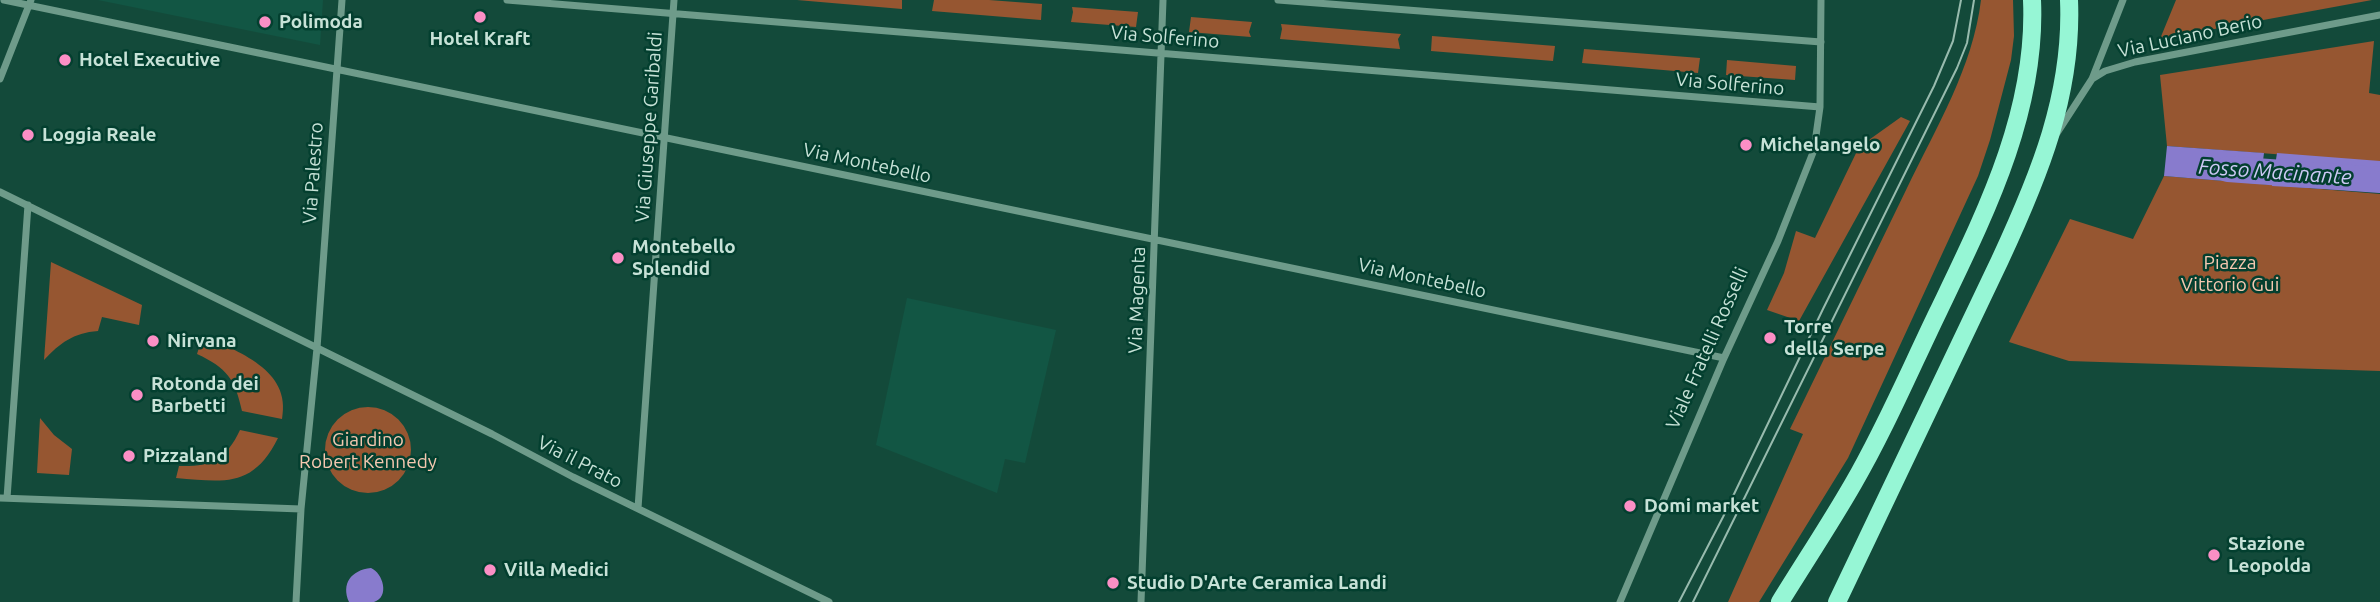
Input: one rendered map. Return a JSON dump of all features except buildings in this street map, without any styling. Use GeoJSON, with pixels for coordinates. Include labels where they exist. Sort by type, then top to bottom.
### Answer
{"type":"FeatureCollection","features":[{"type":"Feature","properties":{"kind":"main road"},"geometry":{"type":"LineString","coordinates":[[1780,602],[1834,516],[1872,448],[1988,203],[2005,161],[2027,87],[2032,49],[2032,0]]}},
{"type":"Feature","properties":{"kind":"main road"},"geometry":{"type":"LineString","coordinates":[[1836,602],[2010,239],[2048,148],[2069,50],[2069,0]]}},
{"type":"Feature","properties":{"kind":"street","name":"Via Montebello"},"geometry":{"type":"LineString","coordinates":[[4,0],[30,3],[1724,358]]}},
{"type":"Feature","properties":{"kind":"street","name":"Via Palestro"},"geometry":{"type":"LineString","coordinates":[[317,348],[342,0]]}},
{"type":"Feature","properties":{"kind":"street","name":"Via Solferino"},"geometry":{"type":"LineString","coordinates":[[508,0],[1820,107]]}},
{"type":"Feature","properties":{"kind":"street","name":"Via Giuseppe Garibaldi"},"geometry":{"type":"LineString","coordinates":[[638,508],[674,0]]}},
{"type":"Feature","properties":{"kind":"street","name":"Via Magenta"},"geometry":{"type":"LineString","coordinates":[[1141,602],[1163,0]]}},
{"type":"Feature","properties":{"kind":"street"},"geometry":{"type":"LineString","coordinates":[[1278,0],[1821,42]]}},
{"type":"Feature","properties":{"kind":"street","name":"Viale Fratelli Rosselli"},"geometry":{"type":"LineString","coordinates":[[1620,602],[1724,358],[1779,241],[1814,150],[1820,107],[1821,0]]}},
{"type":"Feature","properties":{"kind":"street"},"geometry":{"type":"LineString","coordinates":[[2048,148],[2092,79],[2123,0]]}},
{"type":"Feature","properties":{"kind":"street"},"geometry":{"type":"LineString","coordinates":[[0,79],[30,3]]}},
{"type":"Feature","properties":{"kind":"street","name":"Via Luciano Berio"},"geometry":{"type":"LineString","coordinates":[[2092,79],[2105,71],[2135,62],[2380,15]]}},
{"type":"Feature","properties":{"kind":"street","name":"Via il Prato"},"geometry":{"type":"LineString","coordinates":[[0,192],[829,602]]}},
{"type":"Feature","properties":{"kind":"street"},"geometry":{"type":"LineString","coordinates":[[28,205],[4,498],[301,509]]}},
{"type":"Feature","properties":{"kind":"street"},"geometry":{"type":"LineString","coordinates":[[296,602],[301,509],[317,348]]}},
{"type":"Feature","properties":{"kind":"shaded area","name":"Polimoda"},"geometry":{"type":"Polygon","coordinates":[[[98,0],[323,0],[320,45],[98,0]]]}},
{"type":"Feature","properties":{"kind":"shaded area"},"geometry":{"type":"Polygon","coordinates":[[[907,298],[1056,330],[1025,463],[1005,459],[997,493],[876,445],[907,298]]]}},
{"type":"Feature","properties":{"kind":"green space"},"geometry":{"type":"Polygon","coordinates":[[[797,0],[902,0],[902,9],[797,0]]]}},
{"type":"Feature","properties":{"kind":"green space"},"geometry":{"type":"Polygon","coordinates":[[[934,0],[1042,4],[1041,20],[932,11],[934,0]]]}},
{"type":"Feature","properties":{"kind":"green space"},"geometry":{"type":"Polygon","coordinates":[[[1981,0],[2013,0],[2014,36],[2011,60],[1978,176],[1848,458],[1759,602],[1728,602],[1803,434],[1790,429],[1952,97],[1970,49],[1981,0]]]}},
{"type":"Feature","properties":{"kind":"green space"},"geometry":{"type":"Polygon","coordinates":[[[2176,0],[2372,0],[2160,39],[2176,0]]]}},
{"type":"Feature","properties":{"kind":"green space"},"geometry":{"type":"Polygon","coordinates":[[[1072,7],[1138,12],[1136,27],[1071,22],[1072,7]]]}},
{"type":"Feature","properties":{"kind":"green space"},"geometry":{"type":"Polygon","coordinates":[[[1191,17],[1252,22],[1249,32],[1251,37],[1189,32],[1191,17]]]}},
{"type":"Feature","properties":{"kind":"green space"},"geometry":{"type":"Polygon","coordinates":[[[1281,24],[1401,34],[1398,39],[1400,49],[1280,39],[1281,24]]]}},
{"type":"Feature","properties":{"kind":"green space"},"geometry":{"type":"Polygon","coordinates":[[[1432,36],[1555,46],[1553,61],[1431,51],[1432,36]]]}},
{"type":"Feature","properties":{"kind":"green space"},"geometry":{"type":"Polygon","coordinates":[[[2374,41],[2369,93],[2380,95],[2380,162],[2167,146],[2160,75],[2374,41]]]}},
{"type":"Feature","properties":{"kind":"green space"},"geometry":{"type":"Polygon","coordinates":[[[1584,49],[1700,58],[1698,73],[1582,63],[1584,49]]]}},
{"type":"Feature","properties":{"kind":"green space"},"geometry":{"type":"Polygon","coordinates":[[[1727,60],[1796,66],[1795,80],[1726,75],[1727,60]]]}},
{"type":"Feature","properties":{"kind":"green space"},"geometry":{"type":"Polygon","coordinates":[[[1901,117],[1910,121],[1799,321],[1767,310],[1784,273],[1796,231],[1815,238],[1859,147],[1901,117]]]}},
{"type":"Feature","properties":{"kind":"green space","name":"Piazza Vittorio Gui"},"geometry":{"type":"Polygon","coordinates":[[[2164,176],[2380,194],[2380,371],[2069,361],[2009,342],[2070,219],[2133,239],[2164,176]]]}},
{"type":"Feature","properties":{"kind":"green space"},"geometry":{"type":"Polygon","coordinates":[[[51,262],[142,305],[139,325],[102,317],[98,331],[68,340],[44,360],[51,262]]]}},
{"type":"Feature","properties":{"kind":"green space"},"geometry":{"type":"Polygon","coordinates":[[[203,335],[246,356],[270,375],[279,387],[283,402],[282,419],[242,411],[228,376],[216,364],[197,354],[203,335]]]}},
{"type":"Feature","properties":{"kind":"green space","name":"Giardino Robert Kennedy"},"geometry":{"type":"Polygon","coordinates":[[[368,407],[392,414],[404,426],[411,450],[404,474],[392,486],[368,493],[344,486],[332,474],[325,450],[332,426],[344,414],[368,407]]]}},
{"type":"Feature","properties":{"kind":"green space"},"geometry":{"type":"Polygon","coordinates":[[[40,418],[54,435],[72,449],[69,475],[37,473],[40,418]]]}},
{"type":"Feature","properties":{"kind":"green space"},"geometry":{"type":"Polygon","coordinates":[[[240,430],[278,438],[258,466],[248,474],[223,480],[176,478],[179,466],[208,463],[223,455],[240,430]]]}},
{"type":"Feature","properties":{"kind":"water"},"geometry":{"type":"Polygon","coordinates":[[[2167,146],[2264,153],[2260,184],[2164,176],[2167,146]]]}},
{"type":"Feature","properties":{"kind":"water"},"geometry":{"type":"Polygon","coordinates":[[[2277,153],[2380,161],[2380,192],[2272,186],[2277,153]]]}},
{"type":"Feature","properties":{"kind":"water"},"geometry":{"type":"Polygon","coordinates":[[[371,568],[379,575],[383,585],[382,595],[374,602],[349,602],[346,589],[350,579],[358,572],[371,568]]]}},
{"type":"Feature","properties":{"kind":"waterway","name":"Fosso Macinante"},"geometry":{"type":"LineString","coordinates":[[2228,169],[2380,180]]}},
{"type":"Feature","properties":{"kind":"tram line"},"geometry":{"type":"LineString","coordinates":[[1679,602],[1934,86],[1953,41],[1961,0]]}},
{"type":"Feature","properties":{"kind":"tram line"},"geometry":{"type":"LineString","coordinates":[[1693,602],[1957,68],[1967,43],[1974,0]]}},
{"type":"Feature","properties":{"kind":"place","name":"Hotel Kraft"},"geometry":{"type":"Point","coordinates":[480,17]}},
{"type":"Feature","properties":{"kind":"place","name":"Polimoda"},"geometry":{"type":"Point","coordinates":[265,22]}},
{"type":"Feature","properties":{"kind":"place","name":"Hotel Executive"},"geometry":{"type":"Point","coordinates":[65,60]}},
{"type":"Feature","properties":{"kind":"place","name":"Loggia Reale"},"geometry":{"type":"Point","coordinates":[28,135]}},
{"type":"Feature","properties":{"kind":"place","name":"Michelangelo"},"geometry":{"type":"Point","coordinates":[1746,145]}},
{"type":"Feature","properties":{"kind":"place","name":"Montebello Splendid"},"geometry":{"type":"Point","coordinates":[618,258]}},
{"type":"Feature","properties":{"kind":"place","name":"Torre della Serpe"},"geometry":{"type":"Point","coordinates":[1770,338]}},
{"type":"Feature","properties":{"kind":"place","name":"Nirvana"},"geometry":{"type":"Point","coordinates":[153,341]}},
{"type":"Feature","properties":{"kind":"place","name":"Rotonda dei Barbetti"},"geometry":{"type":"Point","coordinates":[137,395]}},
{"type":"Feature","properties":{"kind":"place","name":"Pizzaland"},"geometry":{"type":"Point","coordinates":[129,456]}},
{"type":"Feature","properties":{"kind":"place","name":"Domi market"},"geometry":{"type":"Point","coordinates":[1630,506]}},
{"type":"Feature","properties":{"kind":"place","name":"Stazione Leopolda"},"geometry":{"type":"Point","coordinates":[2214,555]}},
{"type":"Feature","properties":{"kind":"place","name":"Villa Medici"},"geometry":{"type":"Point","coordinates":[490,570]}},
{"type":"Feature","properties":{"kind":"place","name":"Studio D'Arte Ceramica Landi"},"geometry":{"type":"Point","coordinates":[1113,583]}}]}
